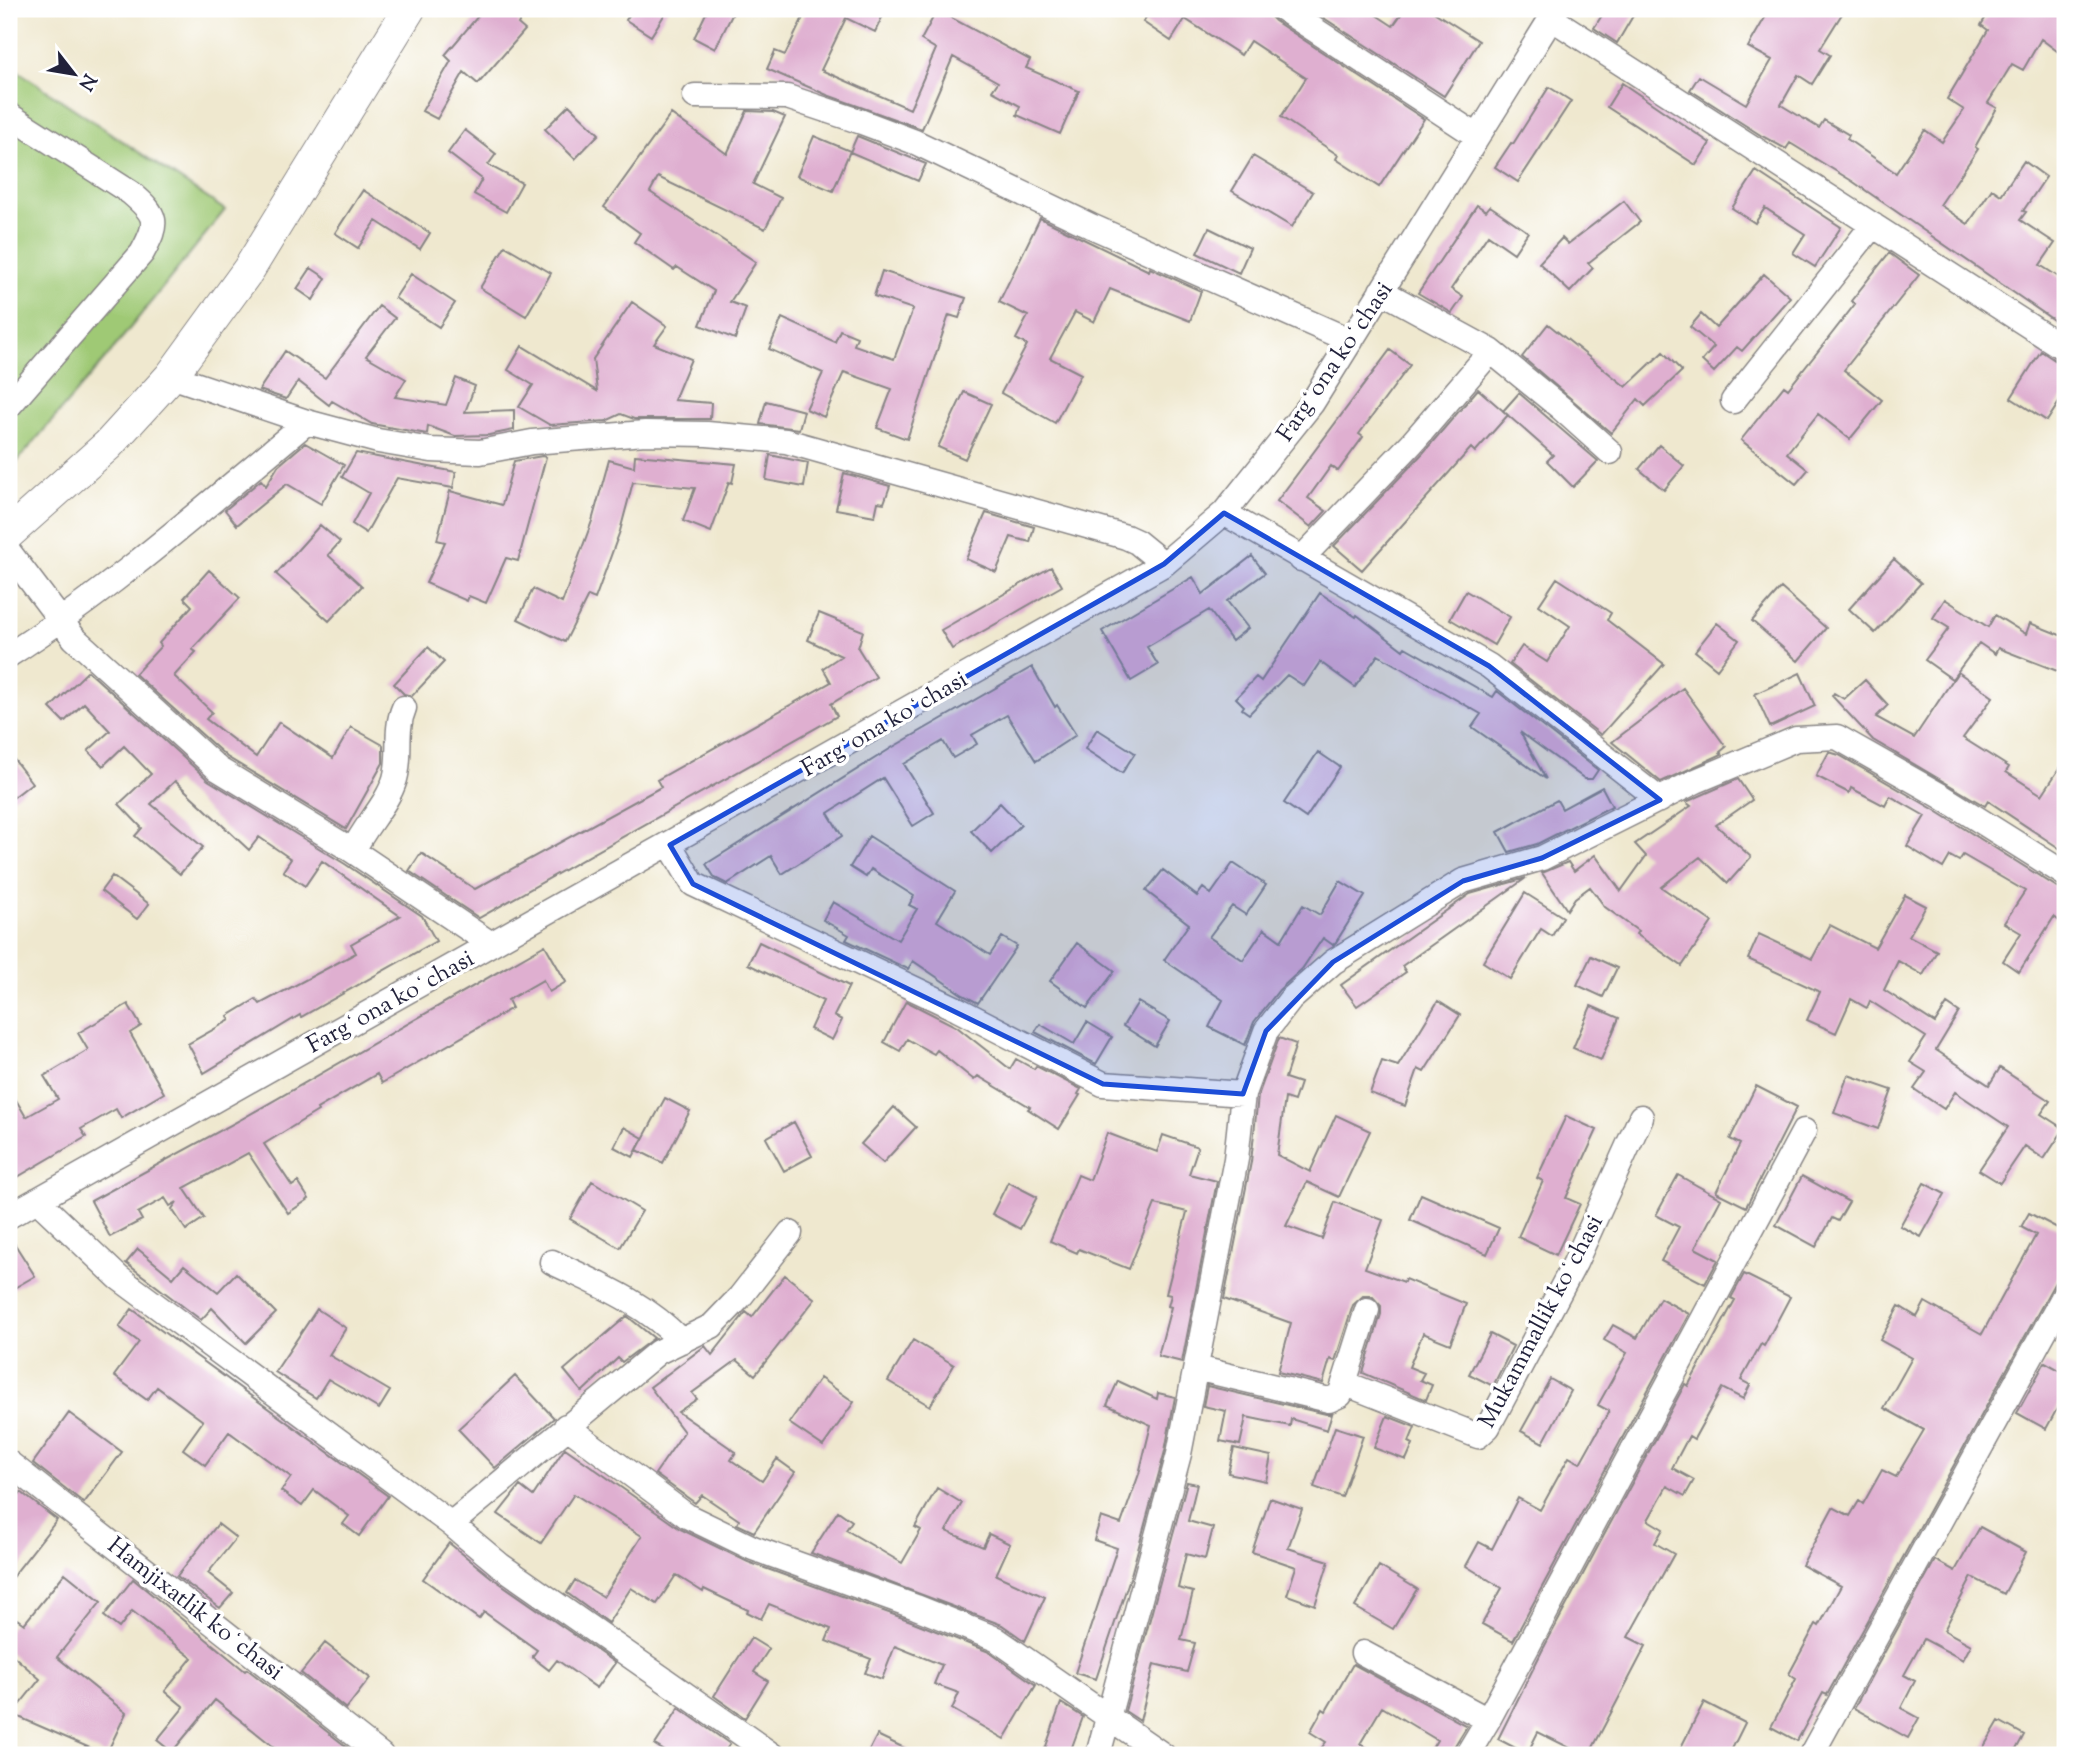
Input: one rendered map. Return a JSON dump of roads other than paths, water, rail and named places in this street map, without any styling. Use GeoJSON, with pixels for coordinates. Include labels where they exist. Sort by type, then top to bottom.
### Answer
{"type":"FeatureCollection","features":[{"type":"Feature","properties":{"kind":"main road"},"geometry":{"type":"LineString","coordinates":[[9,533],[108,445],[171,376],[248,269],[410,9]]}},
{"type":"Feature","properties":{"kind":"street"},"geometry":{"type":"LineString","coordinates":[[1283,9],[1477,136]]}},
{"type":"Feature","properties":{"kind":"street"},"geometry":{"type":"LineString","coordinates":[[1554,13],[2065,349]]}},
{"type":"Feature","properties":{"kind":"street","name":"Fargʻona koʻchasi"},"geometry":{"type":"LineString","coordinates":[[9,1216],[1164,564],[1224,513],[1312,402],[1554,13]]}},
{"type":"Feature","properties":{"kind":"street"},"geometry":{"type":"LineString","coordinates":[[695,96],[787,97],[862,122],[915,142],[1091,226],[1351,341]]}},
{"type":"Feature","properties":{"kind":"street"},"geometry":{"type":"LineString","coordinates":[[9,115],[131,192],[147,206],[153,219],[153,232],[142,253],[9,406]]}},
{"type":"Feature","properties":{"kind":"street"},"geometry":{"type":"LineString","coordinates":[[1733,401],[1873,225]]}},
{"type":"Feature","properties":{"kind":"street"},"geometry":{"type":"LineString","coordinates":[[1381,291],[1491,351],[1611,452]]}},
{"type":"Feature","properties":{"kind":"street"},"geometry":{"type":"LineString","coordinates":[[1301,559],[1412,443],[1491,351]]}},
{"type":"Feature","properties":{"kind":"street"},"geometry":{"type":"LineString","coordinates":[[171,376],[307,422],[378,441],[431,450],[480,452],[532,442],[645,433],[707,434],[786,441],[1126,537],[1137,542],[1164,564]]}},
{"type":"Feature","properties":{"kind":"street"},"geometry":{"type":"LineString","coordinates":[[9,655],[62,621],[307,422]]}},
{"type":"Feature","properties":{"kind":"street"},"geometry":{"type":"LineString","coordinates":[[1224,513],[1489,666],[1660,800]]}},
{"type":"Feature","properties":{"kind":"street"},"geometry":{"type":"LineString","coordinates":[[9,552],[74,638],[218,769],[353,850],[491,944]]}},
{"type":"Feature","properties":{"kind":"street"},"geometry":{"type":"LineString","coordinates":[[353,850],[365,827],[387,799],[396,778],[399,754],[398,722],[404,708]]}},
{"type":"Feature","properties":{"kind":"street"},"geometry":{"type":"LineString","coordinates":[[1098,1755],[1179,1454],[1236,1159],[1243,1094],[1266,1031],[1291,999],[1333,962],[1463,881],[1542,858],[1696,780],[1796,739],[1837,737],[1941,796],[2065,874]]}},
{"type":"Feature","properties":{"kind":"street"},"geometry":{"type":"LineString","coordinates":[[670,845],[694,884],[957,1009],[1104,1084],[1243,1094]]}},
{"type":"Feature","properties":{"kind":"street","name":"Mukammallik koʻchasi"},"geometry":{"type":"LineString","coordinates":[[1345,1382],[1478,1436],[1483,1432],[1575,1263],[1641,1117]]}},
{"type":"Feature","properties":{"kind":"street"},"geometry":{"type":"LineString","coordinates":[[1467,1755],[1804,1130]]}},
{"type":"Feature","properties":{"kind":"street"},"geometry":{"type":"LineString","coordinates":[[37,1200],[119,1278],[451,1524],[500,1565],[772,1755]]}},
{"type":"Feature","properties":{"kind":"street"},"geometry":{"type":"LineString","coordinates":[[451,1524],[658,1352],[712,1326],[740,1297],[790,1233]]}},
{"type":"Feature","properties":{"kind":"street"},"geometry":{"type":"LineString","coordinates":[[552,1262],[622,1295],[659,1318],[681,1341]]}},
{"type":"Feature","properties":{"kind":"street"},"geometry":{"type":"LineString","coordinates":[[1811,1755],[2065,1294]]}},
{"type":"Feature","properties":{"kind":"street"},"geometry":{"type":"LineString","coordinates":[[1196,1368],[1329,1400],[1340,1395],[1367,1310]]}},
{"type":"Feature","properties":{"kind":"street"},"geometry":{"type":"LineString","coordinates":[[566,1426],[687,1516],[753,1548],[996,1639],[1163,1755]]}},
{"type":"Feature","properties":{"kind":"street","name":"Hamjixatlik koʻchasi"},"geometry":{"type":"LineString","coordinates":[[9,1463],[382,1755]]}},
{"type":"Feature","properties":{"kind":"street"},"geometry":{"type":"LineString","coordinates":[[1363,1653],[1488,1720]]}}]}
